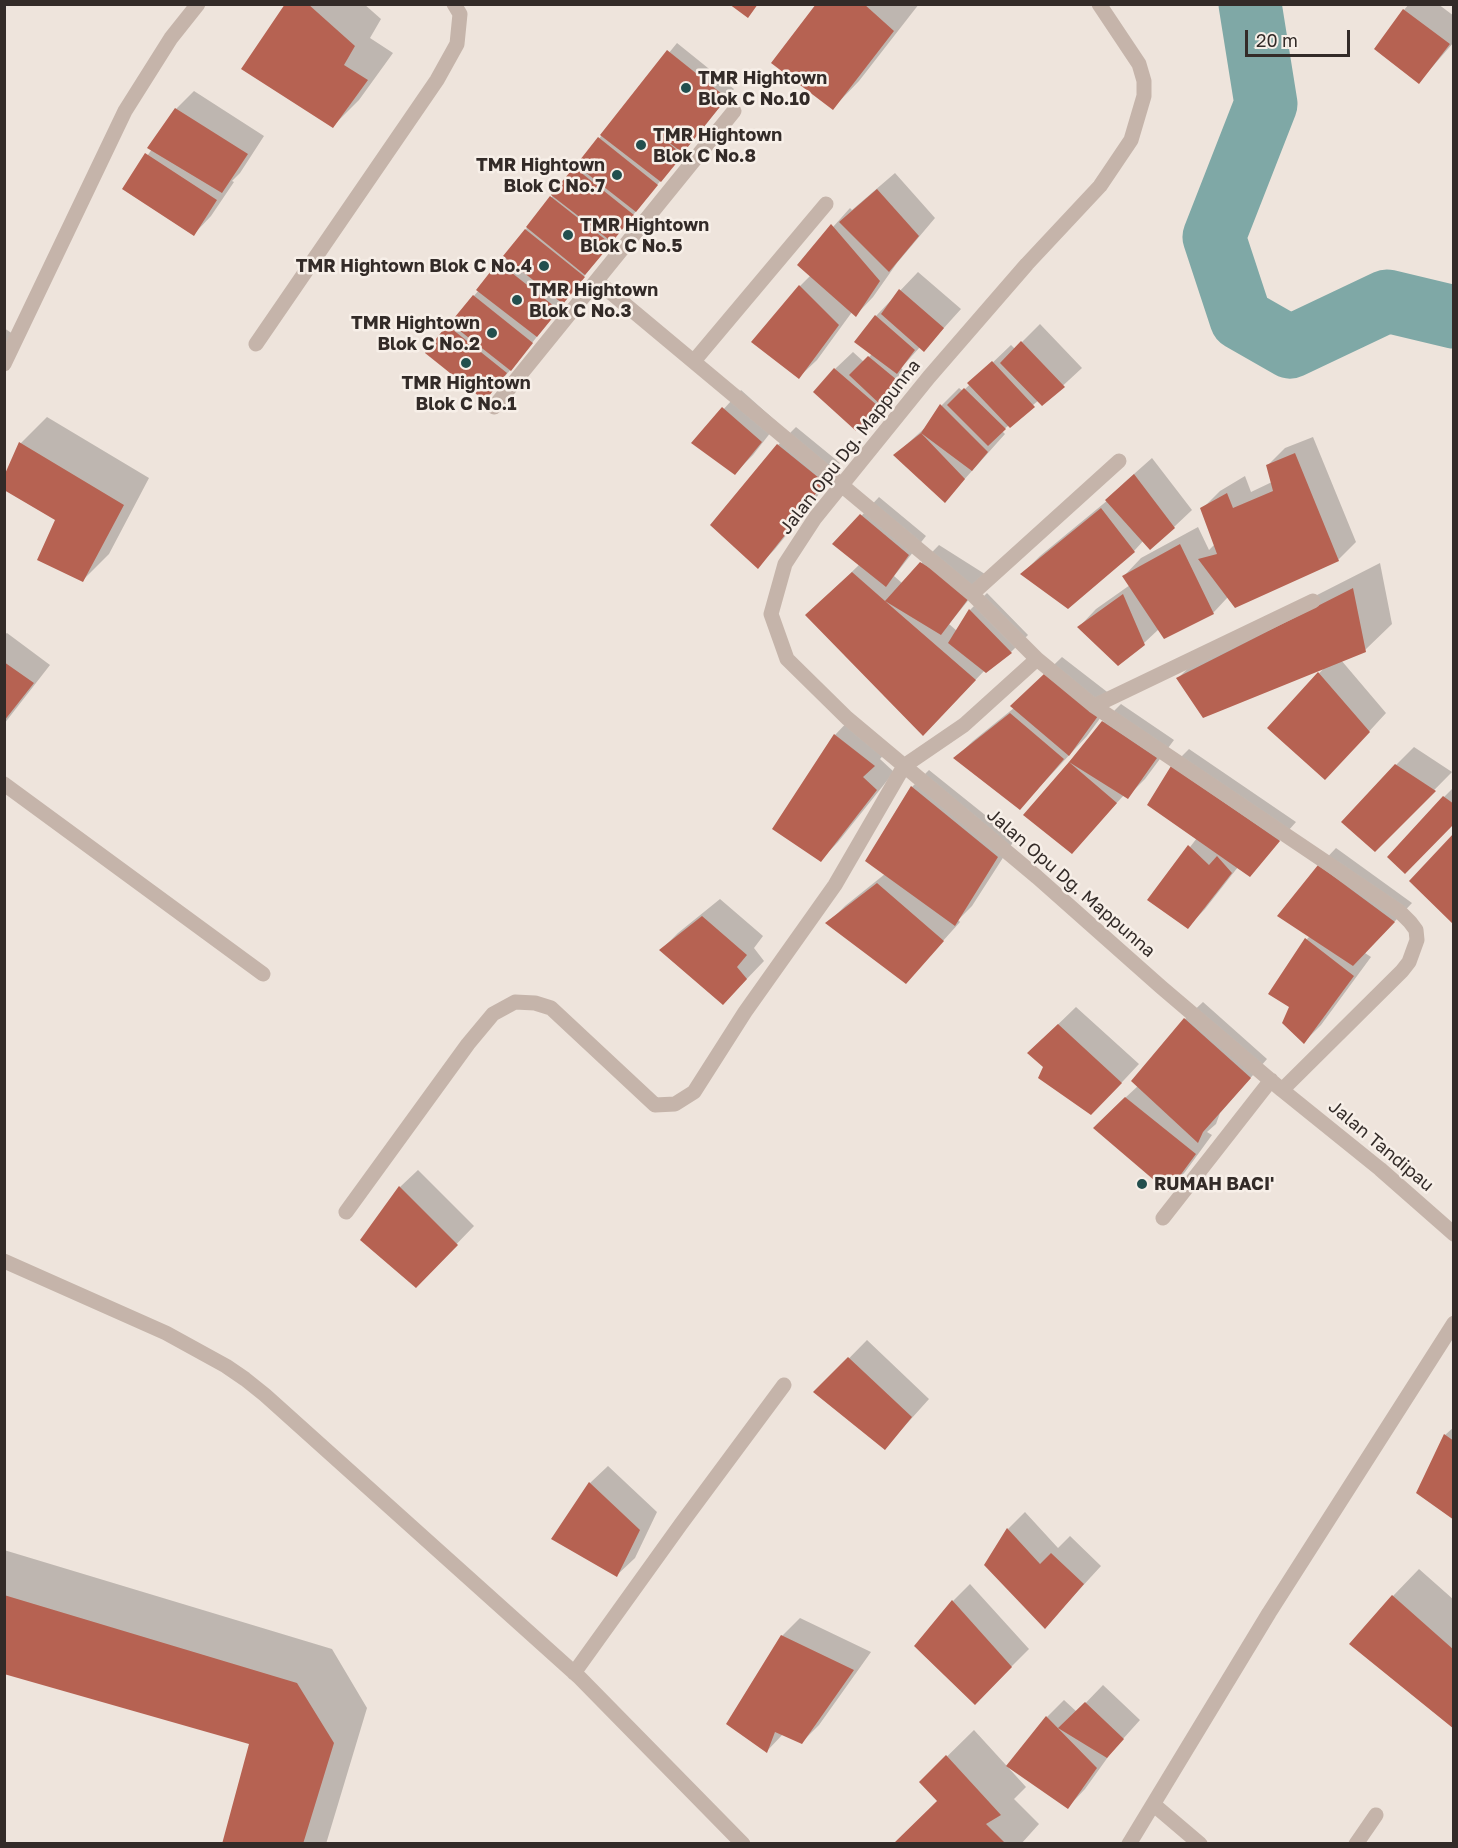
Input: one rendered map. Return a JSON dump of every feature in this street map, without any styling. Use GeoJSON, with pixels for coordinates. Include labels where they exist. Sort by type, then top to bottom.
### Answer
{"type":"FeatureCollection","features":[{"type":"Feature","properties":{"kind":"street"},"geometry":{"type":"LineString","coordinates":[[4,364],[125,111],[171,38],[198,4]]}},
{"type":"Feature","properties":{"kind":"street"},"geometry":{"type":"LineString","coordinates":[[256,344],[437,80],[457,44],[460,14],[454,4]]}},
{"type":"Feature","properties":{"kind":"street","name":"Jalan Opu Dg. Mappunna"},"geometry":{"type":"LineString","coordinates":[[1099,4],[1139,64],[1144,81],[1144,96],[1131,140],[1100,186],[928,377],[815,518],[785,564],[771,614],[787,659],[847,718],[1037,877],[1161,987],[1277,1085]]}},
{"type":"Feature","properties":{"kind":"street"},"geometry":{"type":"LineString","coordinates":[[494,407],[734,111]]}},
{"type":"Feature","properties":{"kind":"street"},"geometry":{"type":"LineString","coordinates":[[694,362],[826,204]]}},
{"type":"Feature","properties":{"kind":"street"},"geometry":{"type":"LineString","coordinates":[[597,281],[972,594],[1037,659],[1094,706],[1400,912],[1416,930],[1415,948],[1402,971],[1277,1085],[1163,1218]]}},
{"type":"Feature","properties":{"kind":"street"},"geometry":{"type":"LineString","coordinates":[[972,594],[1119,461]]}},
{"type":"Feature","properties":{"kind":"street"},"geometry":{"type":"LineString","coordinates":[[1094,706],[1313,601]]}},
{"type":"Feature","properties":{"kind":"street"},"geometry":{"type":"LineString","coordinates":[[346,1212],[468,1044],[493,1014],[515,1002],[535,1003],[551,1008],[655,1105],[675,1104],[694,1092],[745,1012],[835,885],[904,766],[964,725],[1037,659]]}},
{"type":"Feature","properties":{"kind":"street"},"geometry":{"type":"LineString","coordinates":[[4,784],[263,974]]}},
{"type":"Feature","properties":{"kind":"street","name":"Jalan Tandipau"},"geometry":{"type":"LineString","coordinates":[[1277,1085],[1380,1169],[1454,1234]]}},
{"type":"Feature","properties":{"kind":"street"},"geometry":{"type":"LineString","coordinates":[[4,1261],[166,1333],[245,1379],[574,1673],[743,1844]]}},
{"type":"Feature","properties":{"kind":"street"},"geometry":{"type":"LineString","coordinates":[[1129,1844],[1269,1613],[1454,1323]]}},
{"type":"Feature","properties":{"kind":"street"},"geometry":{"type":"LineString","coordinates":[[574,1673],[784,1385]]}},
{"type":"Feature","properties":{"kind":"street"},"geometry":{"type":"LineString","coordinates":[[1153,1804],[1200,1844]]}},
{"type":"Feature","properties":{"kind":"street"},"geometry":{"type":"LineString","coordinates":[[1356,1844],[1376,1815]]}},
{"type":"Feature","properties":{"kind":"building"},"geometry":{"type":"Polygon","coordinates":[[[285,4],[308,4],[355,46],[344,65],[368,80],[333,128],[241,69],[285,4]]]}},
{"type":"Feature","properties":{"kind":"building"},"geometry":{"type":"Polygon","coordinates":[[[729,4],[758,4],[748,18],[729,4]]]}},
{"type":"Feature","properties":{"kind":"building"},"geometry":{"type":"Polygon","coordinates":[[[816,4],[864,4],[894,31],[833,110],[771,63],[816,4]]]}},
{"type":"Feature","properties":{"kind":"building"},"geometry":{"type":"Polygon","coordinates":[[[1403,9],[1450,44],[1419,84],[1374,49],[1403,9]]]}},
{"type":"Feature","properties":{"kind":"building"},"geometry":{"type":"Polygon","coordinates":[[[667,50],[727,98],[683,153],[655,132],[683,155],[661,182],[600,135],[667,50]]]}},
{"type":"Feature","properties":{"kind":"building"},"geometry":{"type":"Polygon","coordinates":[[[175,108],[248,154],[222,193],[147,148],[175,108]]]}},
{"type":"Feature","properties":{"kind":"building","name":"TMR Hightown Blok C No.7"},"geometry":{"type":"Polygon","coordinates":[[[598,137],[658,185],[636,212],[576,165],[598,137]]]}},
{"type":"Feature","properties":{"kind":"building"},"geometry":{"type":"Polygon","coordinates":[[[145,153],[217,200],[194,236],[122,189],[145,153]]]}},
{"type":"Feature","properties":{"kind":"building"},"geometry":{"type":"Polygon","coordinates":[[[574,167],[634,215],[612,242],[551,195],[574,167]]]}},
{"type":"Feature","properties":{"kind":"building"},"geometry":{"type":"Polygon","coordinates":[[[877,189],[919,236],[889,272],[839,222],[877,189]]]}},
{"type":"Feature","properties":{"kind":"building","name":"TMR Hightown Blok C No.5"},"geometry":{"type":"Polygon","coordinates":[[[550,196],[611,244],[585,275],[526,227],[550,196]]]}},
{"type":"Feature","properties":{"kind":"building"},"geometry":{"type":"Polygon","coordinates":[[[831,224],[880,281],[856,317],[797,265],[831,224]]]}},
{"type":"Feature","properties":{"kind":"building","name":"TMR Hightown Blok C No.4"},"geometry":{"type":"Polygon","coordinates":[[[525,229],[585,277],[563,304],[503,256],[525,229]]]}},
{"type":"Feature","properties":{"kind":"building","name":"TMR Hightown Blok C No.3"},"geometry":{"type":"Polygon","coordinates":[[[498,262],[559,310],[537,337],[476,290],[498,262]]]}},
{"type":"Feature","properties":{"kind":"building"},"geometry":{"type":"Polygon","coordinates":[[[799,285],[839,325],[799,379],[751,342],[799,285]]]}},
{"type":"Feature","properties":{"kind":"building"},"geometry":{"type":"Polygon","coordinates":[[[899,289],[944,328],[924,352],[881,314],[899,289]]]}},
{"type":"Feature","properties":{"kind":"building","name":"TMR Hightown Blok C No.2"},"geometry":{"type":"Polygon","coordinates":[[[473,295],[533,343],[511,371],[450,323],[473,295]]]}},
{"type":"Feature","properties":{"kind":"building"},"geometry":{"type":"Polygon","coordinates":[[[875,315],[915,350],[897,374],[854,342],[875,315]]]}},
{"type":"Feature","properties":{"kind":"building","name":"TMR Hightown Blok C No.1"},"geometry":{"type":"Polygon","coordinates":[[[447,325],[507,373],[485,401],[425,353],[447,325]]]}},
{"type":"Feature","properties":{"kind":"building"},"geometry":{"type":"Polygon","coordinates":[[[1021,341],[1065,387],[1042,406],[1000,363],[1021,341]]]}},
{"type":"Feature","properties":{"kind":"building"},"geometry":{"type":"Polygon","coordinates":[[[868,356],[903,385],[884,408],[849,375],[868,356]]]}},
{"type":"Feature","properties":{"kind":"building"},"geometry":{"type":"Polygon","coordinates":[[[992,361],[1035,407],[1010,428],[967,383],[992,361]]]}},
{"type":"Feature","properties":{"kind":"building"},"geometry":{"type":"Polygon","coordinates":[[[834,368],[878,406],[856,431],[813,392],[834,368]]]}},
{"type":"Feature","properties":{"kind":"building"},"geometry":{"type":"Polygon","coordinates":[[[964,388],[1006,429],[988,446],[947,405],[964,388]]]}},
{"type":"Feature","properties":{"kind":"building"},"geometry":{"type":"Polygon","coordinates":[[[940,404],[988,452],[972,471],[921,433],[940,404]]]}},
{"type":"Feature","properties":{"kind":"building"},"geometry":{"type":"Polygon","coordinates":[[[722,407],[762,442],[735,475],[691,443],[722,407]]]}},
{"type":"Feature","properties":{"kind":"building"},"geometry":{"type":"Polygon","coordinates":[[[921,433],[965,479],[945,503],[893,455],[921,433]]]}},
{"type":"Feature","properties":{"kind":"building"},"geometry":{"type":"Polygon","coordinates":[[[19,442],[124,505],[83,582],[37,560],[55,520],[4,490],[4,476],[19,442]]]}},
{"type":"Feature","properties":{"kind":"building"},"geometry":{"type":"Polygon","coordinates":[[[777,444],[824,482],[758,569],[710,525],[777,444]]]}},
{"type":"Feature","properties":{"kind":"building"},"geometry":{"type":"Polygon","coordinates":[[[1295,453],[1339,561],[1235,608],[1198,559],[1217,554],[1200,508],[1227,493],[1233,508],[1273,491],[1266,465],[1295,453]]]}},
{"type":"Feature","properties":{"kind":"building"},"geometry":{"type":"Polygon","coordinates":[[[1134,474],[1175,528],[1150,550],[1105,500],[1134,474]]]}},
{"type":"Feature","properties":{"kind":"building"},"geometry":{"type":"Polygon","coordinates":[[[1101,508],[1135,552],[1068,609],[1020,574],[1101,508]]]}},
{"type":"Feature","properties":{"kind":"building"},"geometry":{"type":"Polygon","coordinates":[[[860,514],[909,555],[886,587],[832,544],[860,514]]]}},
{"type":"Feature","properties":{"kind":"building"},"geometry":{"type":"Polygon","coordinates":[[[1180,544],[1214,614],[1164,639],[1122,576],[1180,544]]]}},
{"type":"Feature","properties":{"kind":"building"},"geometry":{"type":"Polygon","coordinates":[[[920,562],[972,594],[941,635],[885,601],[920,562]]]}},
{"type":"Feature","properties":{"kind":"building"},"geometry":{"type":"Polygon","coordinates":[[[852,572],[976,680],[923,736],[805,615],[852,572]]]}},
{"type":"Feature","properties":{"kind":"building"},"geometry":{"type":"Polygon","coordinates":[[[1353,588],[1366,652],[1203,718],[1176,678],[1353,588]]]}},
{"type":"Feature","properties":{"kind":"building"},"geometry":{"type":"Polygon","coordinates":[[[1123,594],[1145,645],[1118,666],[1077,627],[1123,594]]]}},
{"type":"Feature","properties":{"kind":"building"},"geometry":{"type":"Polygon","coordinates":[[[969,609],[1012,653],[986,673],[948,643],[969,609]]]}},
{"type":"Feature","properties":{"kind":"building"},"geometry":{"type":"Polygon","coordinates":[[[4,662],[34,683],[4,721],[4,662]]]}},
{"type":"Feature","properties":{"kind":"building"},"geometry":{"type":"Polygon","coordinates":[[[1318,672],[1370,732],[1325,780],[1267,728],[1318,672]]]}},
{"type":"Feature","properties":{"kind":"building"},"geometry":{"type":"Polygon","coordinates":[[[1044,674],[1098,716],[1069,756],[1010,706],[1044,674]]]}},
{"type":"Feature","properties":{"kind":"building"},"geometry":{"type":"Polygon","coordinates":[[[1010,713],[1064,759],[1020,810],[953,758],[1010,713]]]}},
{"type":"Feature","properties":{"kind":"building"},"geometry":{"type":"Polygon","coordinates":[[[1102,721],[1157,758],[1128,799],[1069,762],[1102,721]]]}},
{"type":"Feature","properties":{"kind":"building"},"geometry":{"type":"Polygon","coordinates":[[[834,734],[875,766],[863,777],[877,790],[821,862],[772,829],[834,734]]]}},
{"type":"Feature","properties":{"kind":"building"},"geometry":{"type":"Polygon","coordinates":[[[1069,762],[1117,803],[1072,854],[1023,815],[1069,762]]]}},
{"type":"Feature","properties":{"kind":"building"},"geometry":{"type":"Polygon","coordinates":[[[1395,764],[1436,791],[1375,852],[1341,822],[1395,764]]]}},
{"type":"Feature","properties":{"kind":"building"},"geometry":{"type":"Polygon","coordinates":[[[1171,766],[1280,841],[1250,877],[1147,805],[1171,766]]]}},
{"type":"Feature","properties":{"kind":"building"},"geometry":{"type":"Polygon","coordinates":[[[911,786],[998,857],[955,926],[865,861],[911,786]]]}},
{"type":"Feature","properties":{"kind":"building"},"geometry":{"type":"Polygon","coordinates":[[[1443,796],[1454,804],[1454,824],[1405,874],[1387,857],[1443,796]]]}},
{"type":"Feature","properties":{"kind":"building"},"geometry":{"type":"Polygon","coordinates":[[[1454,833],[1454,925],[1409,881],[1454,833]]]}},
{"type":"Feature","properties":{"kind":"building"},"geometry":{"type":"Polygon","coordinates":[[[1188,845],[1209,865],[1217,856],[1232,873],[1188,929],[1147,900],[1188,845]]]}},
{"type":"Feature","properties":{"kind":"building"},"geometry":{"type":"Polygon","coordinates":[[[1318,865],[1395,922],[1353,966],[1277,916],[1318,865]]]}},
{"type":"Feature","properties":{"kind":"building"},"geometry":{"type":"Polygon","coordinates":[[[877,883],[944,941],[906,984],[825,923],[877,883]]]}},
{"type":"Feature","properties":{"kind":"building"},"geometry":{"type":"Polygon","coordinates":[[[702,916],[747,955],[737,967],[747,979],[723,1005],[659,950],[702,916]]]}},
{"type":"Feature","properties":{"kind":"building"},"geometry":{"type":"Polygon","coordinates":[[[1305,938],[1354,976],[1304,1044],[1282,1023],[1289,1007],[1268,994],[1305,938]]]}},
{"type":"Feature","properties":{"kind":"building"},"geometry":{"type":"Polygon","coordinates":[[[1184,1018],[1251,1078],[1203,1132],[1198,1143],[1131,1081],[1184,1018]]]}},
{"type":"Feature","properties":{"kind":"building"},"geometry":{"type":"Polygon","coordinates":[[[1058,1024],[1122,1083],[1091,1115],[1038,1078],[1043,1067],[1027,1053],[1058,1024]]]}},
{"type":"Feature","properties":{"kind":"building"},"geometry":{"type":"Polygon","coordinates":[[[1125,1097],[1196,1154],[1168,1192],[1093,1128],[1125,1097]]]}},
{"type":"Feature","properties":{"kind":"building"},"geometry":{"type":"Polygon","coordinates":[[[399,1186],[458,1245],[416,1288],[360,1240],[399,1186]]]}},
{"type":"Feature","properties":{"kind":"building"},"geometry":{"type":"Polygon","coordinates":[[[848,1357],[912,1417],[885,1450],[813,1392],[848,1357]]]}},
{"type":"Feature","properties":{"kind":"building"},"geometry":{"type":"Polygon","coordinates":[[[1444,1434],[1454,1441],[1454,1520],[1416,1493],[1444,1434]]]}},
{"type":"Feature","properties":{"kind":"building"},"geometry":{"type":"Polygon","coordinates":[[[589,1482],[640,1530],[617,1577],[551,1539],[589,1482]]]}},
{"type":"Feature","properties":{"kind":"building"},"geometry":{"type":"Polygon","coordinates":[[[1007,1528],[1040,1564],[1051,1553],[1084,1584],[1045,1629],[984,1565],[1007,1528]]]}},
{"type":"Feature","properties":{"kind":"building"},"geometry":{"type":"Polygon","coordinates":[[[4,1595],[297,1683],[334,1743],[303,1844],[222,1844],[249,1744],[4,1674],[4,1595]]]}},
{"type":"Feature","properties":{"kind":"building"},"geometry":{"type":"Polygon","coordinates":[[[1392,1595],[1454,1650],[1454,1729],[1349,1644],[1392,1595]]]}},
{"type":"Feature","properties":{"kind":"building"},"geometry":{"type":"Polygon","coordinates":[[[952,1600],[1012,1667],[975,1705],[914,1646],[952,1600]]]}},
{"type":"Feature","properties":{"kind":"building"},"geometry":{"type":"Polygon","coordinates":[[[781,1635],[854,1670],[802,1744],[775,1732],[767,1753],[726,1724],[781,1635]]]}},
{"type":"Feature","properties":{"kind":"building"},"geometry":{"type":"Polygon","coordinates":[[[1085,1702],[1124,1739],[1107,1758],[1058,1728],[1085,1702]]]}},
{"type":"Feature","properties":{"kind":"building"},"geometry":{"type":"Polygon","coordinates":[[[1046,1716],[1097,1768],[1068,1809],[1006,1766],[1046,1716]]]}},
{"type":"Feature","properties":{"kind":"building"},"geometry":{"type":"Polygon","coordinates":[[[946,1755],[1001,1815],[986,1824],[1006,1844],[893,1844],[937,1801],[919,1782],[946,1755]]]}},
{"type":"Feature","properties":{"kind":"waterway"},"geometry":{"type":"LineString","coordinates":[[1250,4],[1266,104],[1214,237],[1241,319],[1290,347],[1387,301],[1454,317]]}},
{"type":"Feature","properties":{"kind":"place","name":"TMR Hightown Blok C No.10"},"geometry":{"type":"Point","coordinates":[686,88]}},
{"type":"Feature","properties":{"kind":"place","name":"TMR Hightown Blok C No.8"},"geometry":{"type":"Point","coordinates":[641,145]}},
{"type":"Feature","properties":{"kind":"place","name":"TMR Hightown Blok C No.7"},"geometry":{"type":"Point","coordinates":[617,175]}},
{"type":"Feature","properties":{"kind":"place","name":"TMR Hightown Blok C No.5"},"geometry":{"type":"Point","coordinates":[568,235]}},
{"type":"Feature","properties":{"kind":"place","name":"TMR Hightown Blok C No.4"},"geometry":{"type":"Point","coordinates":[544,266]}},
{"type":"Feature","properties":{"kind":"place","name":"TMR Hightown Blok C No.3"},"geometry":{"type":"Point","coordinates":[517,300]}},
{"type":"Feature","properties":{"kind":"place","name":"TMR Hightown Blok C No.2"},"geometry":{"type":"Point","coordinates":[492,333]}},
{"type":"Feature","properties":{"kind":"place","name":"TMR Hightown Blok C No.1"},"geometry":{"type":"Point","coordinates":[466,363]}},
{"type":"Feature","properties":{"kind":"place","name":"RUMAH BACI'"},"geometry":{"type":"Point","coordinates":[1142,1184]}}]}
